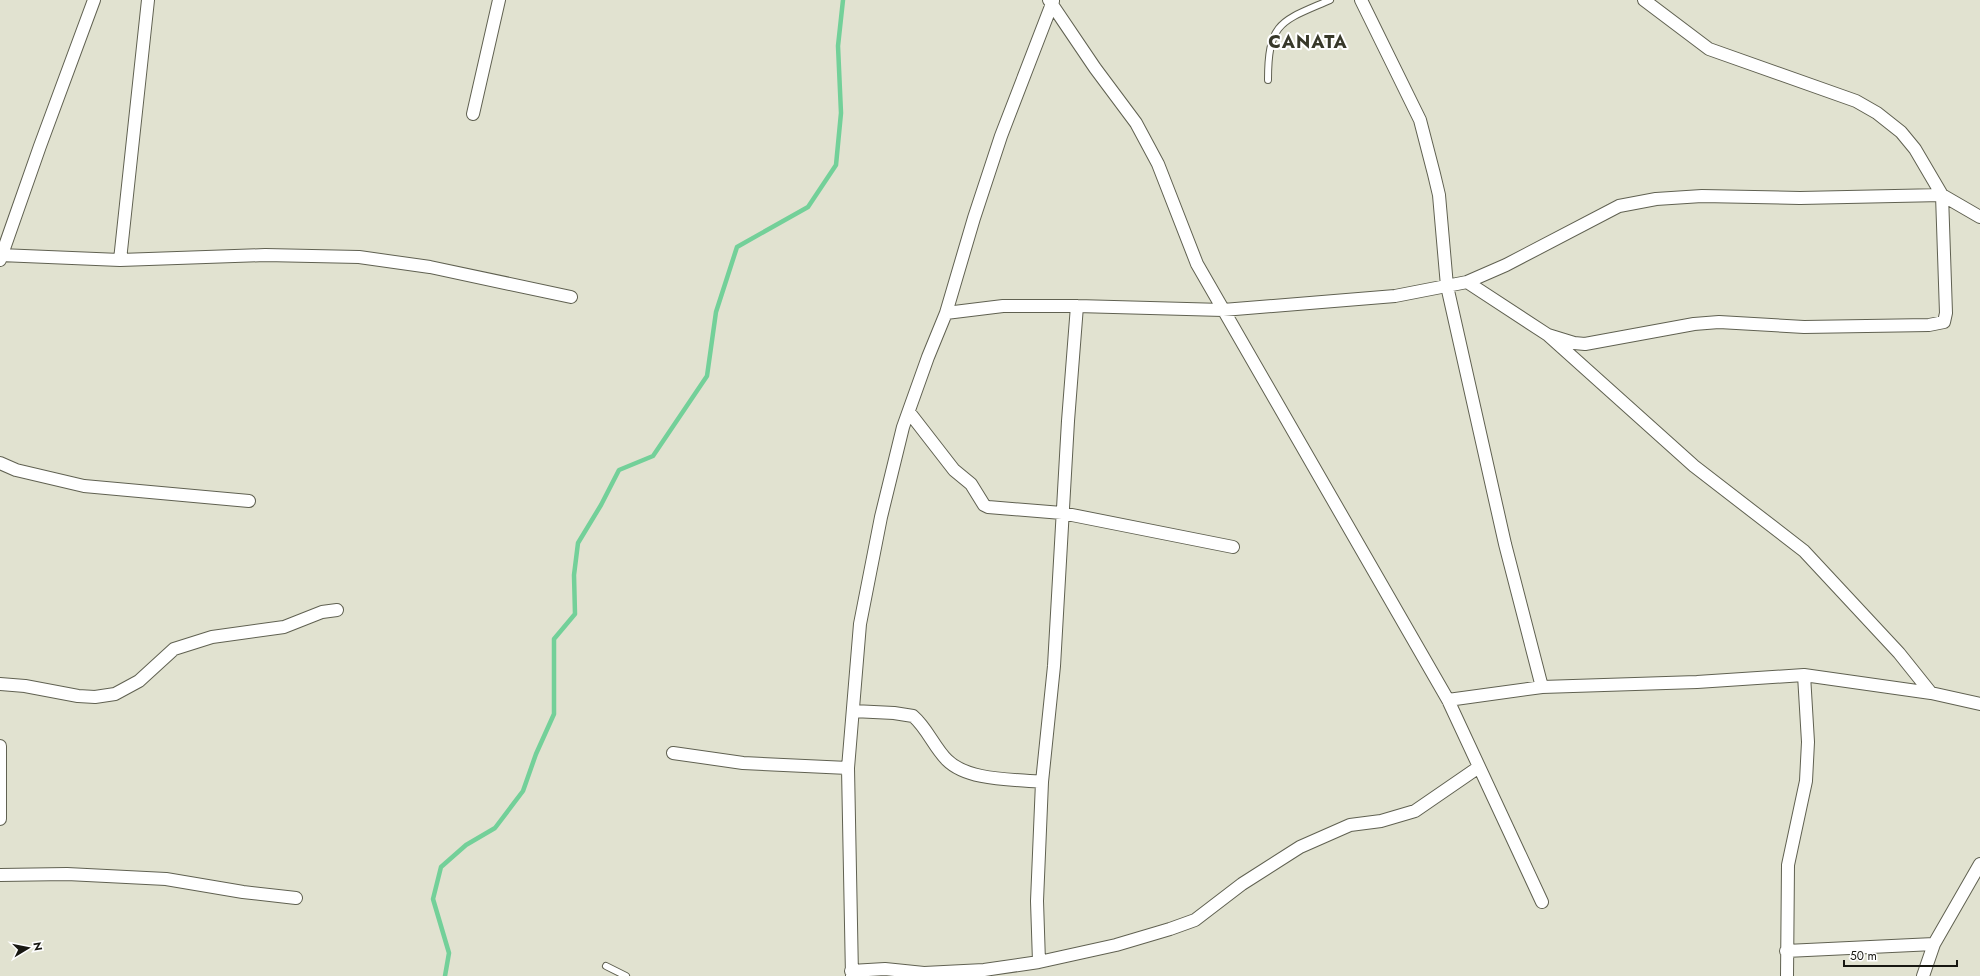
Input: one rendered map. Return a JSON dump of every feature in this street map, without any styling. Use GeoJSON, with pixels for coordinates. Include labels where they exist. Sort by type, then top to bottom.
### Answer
{"type":"FeatureCollection","features":[{"type":"Feature","properties":{"kind":"street"},"geometry":{"type":"LineString","coordinates":[[94,0],[1,257],[120,260],[265,255],[360,257],[430,267],[571,297]]}},
{"type":"Feature","properties":{"kind":"street"},"geometry":{"type":"LineString","coordinates":[[120,260],[148,0]]}},
{"type":"Feature","properties":{"kind":"street"},"geometry":{"type":"LineString","coordinates":[[473,114],[499,0]]}},
{"type":"Feature","properties":{"kind":"street"},"geometry":{"type":"LineString","coordinates":[[1360,0],[1420,120],[1439,195],[1447,286],[1505,544],[1542,687]]}},
{"type":"Feature","properties":{"kind":"street"},"geometry":{"type":"LineString","coordinates":[[1548,335],[1574,344],[1585,344],[1694,324],[1719,322],[1804,327],[1939,324],[1944,322],[1946,313],[1942,195],[1915,149],[1901,132],[1878,113],[1856,101],[1708,49],[1644,0]]}},
{"type":"Feature","properties":{"kind":"street"},"geometry":{"type":"LineString","coordinates":[[1052,2],[1136,123],[1158,164],[1197,264],[1448,700],[1542,902]]}},
{"type":"Feature","properties":{"kind":"street"},"geometry":{"type":"LineString","coordinates":[[1052,2],[1001,136],[974,218],[946,313],[909,412],[881,517],[863,609],[848,768],[851,974],[885,969],[906,972],[984,970],[1039,962],[1116,945],[1170,929],[1195,920],[1242,884],[1300,847],[1350,825],[1381,821],[1415,811],[1479,766]]}},
{"type":"Feature","properties":{"kind":"street"},"geometry":{"type":"LineString","coordinates":[[946,313],[1003,306],[1077,306],[1223,310],[1395,296],[1467,282],[1506,265],[1619,206],[1656,199],[1702,196],[1800,198],[1942,195],[1980,217]]}},
{"type":"Feature","properties":{"kind":"street"},"geometry":{"type":"LineString","coordinates":[[1467,282],[1548,335],[1643,422],[1694,466],[1804,551],[1899,652],[1931,693]]}},
{"type":"Feature","properties":{"kind":"street"},"geometry":{"type":"LineString","coordinates":[[1039,962],[1037,900],[1042,782],[1054,666],[1062,513],[1077,306]]}},
{"type":"Feature","properties":{"kind":"street"},"geometry":{"type":"LineString","coordinates":[[909,412],[954,470],[973,486],[984,505],[988,507],[1062,513],[1233,547]]}},
{"type":"Feature","properties":{"kind":"street"},"geometry":{"type":"LineString","coordinates":[[0,463],[16,470],[84,486],[249,501]]}},
{"type":"Feature","properties":{"kind":"street"},"geometry":{"type":"LineString","coordinates":[[0,684],[26,686],[78,696],[95,697],[115,694],[138,681],[174,649],[212,637],[284,627],[322,612],[337,610]]}},
{"type":"Feature","properties":{"kind":"street"},"geometry":{"type":"LineString","coordinates":[[1448,700],[1542,687],[1697,682],[1804,676],[1931,693],[1980,704]]}},
{"type":"Feature","properties":{"kind":"street"},"geometry":{"type":"LineString","coordinates":[[1787,976],[1786,951],[1788,865],[1806,781],[1808,742],[1804,676]]}},
{"type":"Feature","properties":{"kind":"street"},"geometry":{"type":"LineString","coordinates":[[853,711],[894,712],[913,716],[947,760],[963,771],[982,775],[1042,782]]}},
{"type":"Feature","properties":{"kind":"street"},"geometry":{"type":"LineString","coordinates":[[0,746],[0,819]]}},
{"type":"Feature","properties":{"kind":"street"},"geometry":{"type":"LineString","coordinates":[[673,753],[743,763],[848,768]]}},
{"type":"Feature","properties":{"kind":"street"},"geometry":{"type":"LineString","coordinates":[[1923,976],[1934,944],[1980,864]]}},
{"type":"Feature","properties":{"kind":"street"},"geometry":{"type":"LineString","coordinates":[[0,875],[67,874],[166,879],[244,892],[296,898]]}},
{"type":"Feature","properties":{"kind":"street"},"geometry":{"type":"LineString","coordinates":[[1786,951],[1934,944]]}},
{"type":"Feature","properties":{"kind":"lane"},"geometry":{"type":"LineString","coordinates":[[1268,80],[1268,63],[1274,33],[1278,27],[1289,18],[1330,0]]}},
{"type":"Feature","properties":{"kind":"lane"},"geometry":{"type":"LineString","coordinates":[[606,966],[626,976]]}},
{"type":"Feature","properties":{"kind":"waterway"},"geometry":{"type":"LineString","coordinates":[[445,976],[449,953],[433,899],[441,867],[466,845],[495,828],[523,791],[536,754],[554,714],[554,639],[575,614],[574,575],[578,543],[601,505],[619,470],[653,456],[707,376],[716,312],[737,247],[808,207],[836,165],[841,113],[838,46],[843,0]]}},
{"type":"Feature","properties":{"kind":"district","name":"CANATA"},"geometry":{"type":"Point","coordinates":[1308,42]}}]}
